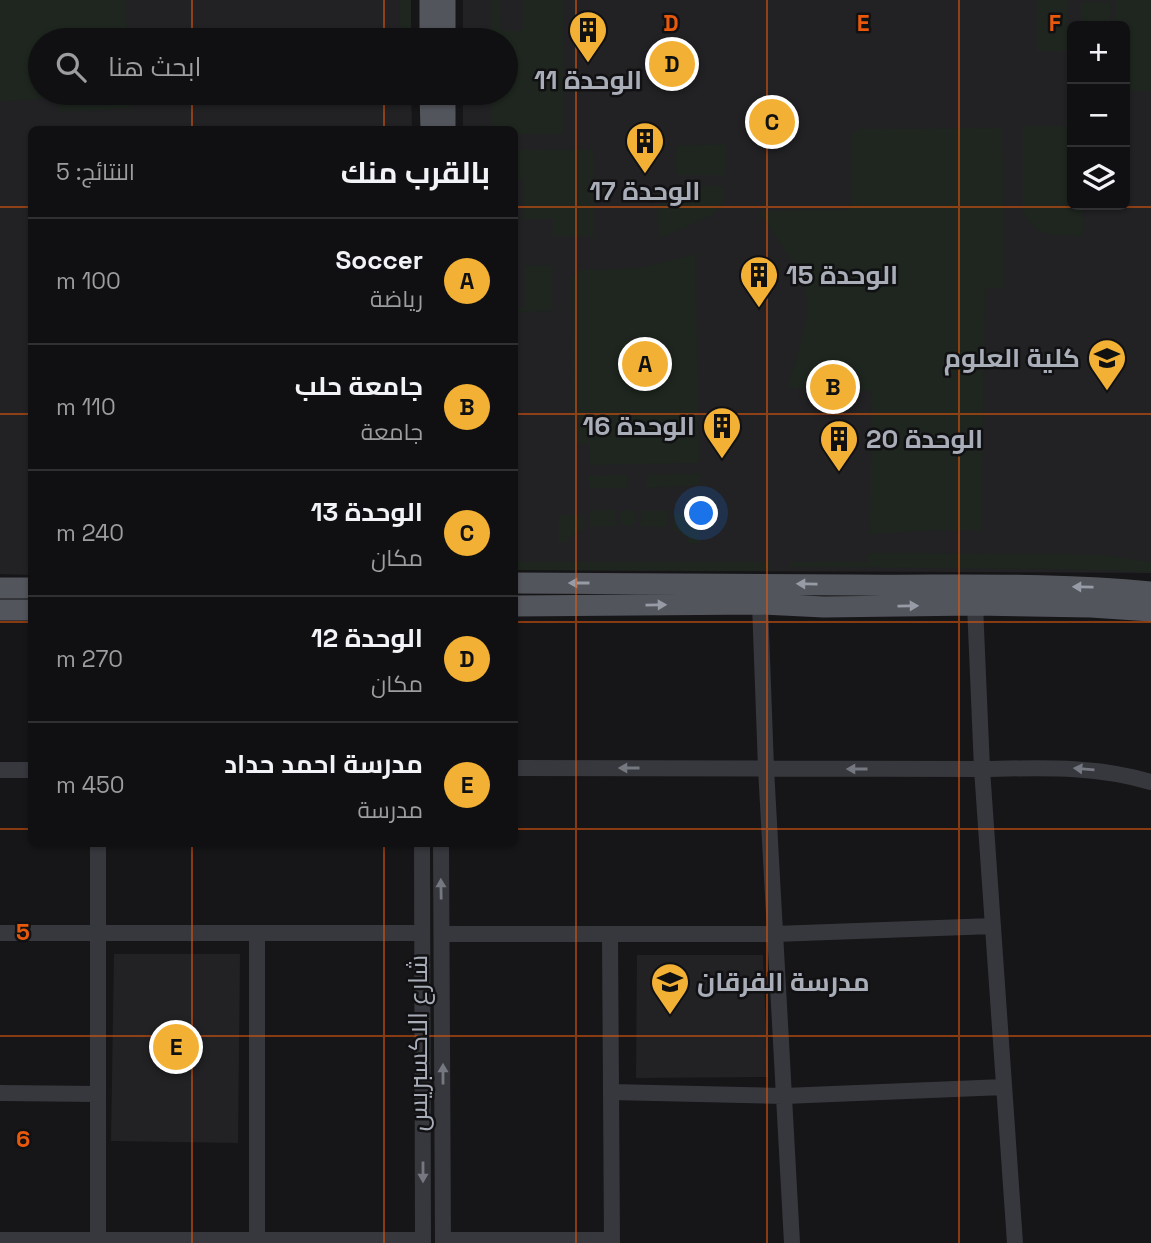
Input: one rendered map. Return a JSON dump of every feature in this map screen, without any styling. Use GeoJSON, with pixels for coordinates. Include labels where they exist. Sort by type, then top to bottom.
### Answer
{"type":"FeatureCollection","features":[{"type":"Feature","properties":{"kind":"main road"},"geometry":{"type":"LineString","coordinates":[[429,0],[430,28]]}},
{"type":"Feature","properties":{"kind":"main road"},"geometry":{"type":"LineString","coordinates":[[445,0],[445,28]]}},
{"type":"Feature","properties":{"kind":"main road"},"geometry":{"type":"LineString","coordinates":[[430,105],[430,126]]}},
{"type":"Feature","properties":{"kind":"main road"},"geometry":{"type":"LineString","coordinates":[[445,105],[445,126]]}},
{"type":"Feature","properties":{"kind":"main road"},"geometry":{"type":"LineString","coordinates":[[518,583],[956,584],[1104,587],[1151,592]]}},
{"type":"Feature","properties":{"kind":"main road"},"geometry":{"type":"LineString","coordinates":[[856,585],[857,607]]}},
{"type":"Feature","properties":{"kind":"main road"},"geometry":{"type":"LineString","coordinates":[[0,588],[28,588]]}},
{"type":"Feature","properties":{"kind":"main road"},"geometry":{"type":"LineString","coordinates":[[518,606],[975,605],[1151,611]]}},
{"type":"Feature","properties":{"kind":"main road"},"geometry":{"type":"LineString","coordinates":[[0,610],[28,610]]}},
{"type":"Feature","properties":{"kind":"street"},"geometry":{"type":"LineString","coordinates":[[760,604],[766,768],[792,1243]]}},
{"type":"Feature","properties":{"kind":"street"},"geometry":{"type":"LineString","coordinates":[[975,605],[982,769],[1015,1243]]}},
{"type":"Feature","properties":{"kind":"street"},"geometry":{"type":"LineString","coordinates":[[518,768],[1084,769],[1111,772],[1151,782]]}},
{"type":"Feature","properties":{"kind":"street"},"geometry":{"type":"LineString","coordinates":[[0,770],[28,770]]}},
{"type":"Feature","properties":{"kind":"street"},"geometry":{"type":"LineString","coordinates":[[98,847],[98,1241]]}},
{"type":"Feature","properties":{"kind":"street"},"geometry":{"type":"LineString","coordinates":[[0,1240],[423,1242],[422,847]]}},
{"type":"Feature","properties":{"kind":"street","name":"شارع الاكسبريس"},"geometry":{"type":"LineString","coordinates":[[441,847],[443,1242]]}},
{"type":"Feature","properties":{"kind":"street"},"geometry":{"type":"LineString","coordinates":[[442,934],[775,934],[993,926]]}},
{"type":"Feature","properties":{"kind":"street"},"geometry":{"type":"LineString","coordinates":[[0,933],[422,933]]}},
{"type":"Feature","properties":{"kind":"street"},"geometry":{"type":"LineString","coordinates":[[257,933],[257,1241]]}},
{"type":"Feature","properties":{"kind":"street"},"geometry":{"type":"LineString","coordinates":[[443,1242],[612,1241],[610,935]]}},
{"type":"Feature","properties":{"kind":"street"},"geometry":{"type":"LineString","coordinates":[[611,1092],[784,1096],[1004,1087]]}},
{"type":"Feature","properties":{"kind":"street"},"geometry":{"type":"LineString","coordinates":[[0,1093],[98,1094]]}},
{"type":"Feature","properties":{"kind":"shaded area"},"geometry":{"type":"Polygon","coordinates":[[[0,0],[411,0],[411,28],[28,28],[28,105],[411,105],[412,126],[28,126],[28,575],[0,574],[0,0]]]}},
{"type":"Feature","properties":{"kind":"shaded area"},"geometry":{"type":"Polygon","coordinates":[[[0,0],[125,0],[126,28],[28,28],[28,100],[0,101],[0,0]]]}},
{"type":"Feature","properties":{"kind":"shaded area"},"geometry":{"type":"Polygon","coordinates":[[[400,0],[411,0],[411,28],[400,28],[400,0]]]}},
{"type":"Feature","properties":{"kind":"shaded area"},"geometry":{"type":"Polygon","coordinates":[[[463,0],[1151,0],[1151,573],[518,570],[518,126],[463,126],[463,105],[518,105],[518,28],[463,28],[463,0]]]}},
{"type":"Feature","properties":{"kind":"shaded area"},"geometry":{"type":"Polygon","coordinates":[[[492,0],[500,0],[501,28],[492,28],[492,0]]]}},
{"type":"Feature","properties":{"kind":"shaded area"},"geometry":{"type":"Polygon","coordinates":[[[523,0],[563,0],[563,134],[518,134],[518,126],[492,126],[492,105],[518,105],[518,31],[523,31],[523,0]]]}},
{"type":"Feature","properties":{"kind":"shaded area"},"geometry":{"type":"Polygon","coordinates":[[[1037,0],[1067,0],[1067,51],[1037,51],[1037,0]]]}},
{"type":"Feature","properties":{"kind":"shaded area"},"geometry":{"type":"Polygon","coordinates":[[[1116,0],[1151,0],[1151,91],[1130,91],[1130,21],[1116,21],[1116,0]]]}},
{"type":"Feature","properties":{"kind":"shaded area"},"geometry":{"type":"Polygon","coordinates":[[[1081,2],[1111,3],[1110,21],[1081,21],[1081,2]]]}},
{"type":"Feature","properties":{"kind":"shaded area"},"geometry":{"type":"Polygon","coordinates":[[[58,105],[131,105],[131,108],[59,112],[58,105]]]}},
{"type":"Feature","properties":{"kind":"shaded area"},"geometry":{"type":"Polygon","coordinates":[[[1023,126],[1067,126],[1067,210],[1082,210],[1083,236],[1055,235],[1040,231],[1033,226],[1023,209],[1023,126]]]}},
{"type":"Feature","properties":{"kind":"shaded area"},"geometry":{"type":"Polygon","coordinates":[[[1002,128],[1004,288],[985,289],[981,530],[870,534],[872,391],[788,388],[808,303],[796,268],[759,211],[846,210],[852,203],[852,137],[854,131],[859,129],[1002,128]]]}},
{"type":"Feature","properties":{"kind":"shaded area"},"geometry":{"type":"Polygon","coordinates":[[[725,144],[725,175],[677,175],[676,146],[725,144]]]}},
{"type":"Feature","properties":{"kind":"shaded area"},"geometry":{"type":"Polygon","coordinates":[[[593,149],[594,236],[553,236],[553,219],[524,219],[523,179],[518,179],[518,150],[593,149]]]}},
{"type":"Feature","properties":{"kind":"shaded area"},"geometry":{"type":"Polygon","coordinates":[[[675,186],[724,186],[724,199],[716,213],[659,239],[658,204],[674,201],[675,186]]]}},
{"type":"Feature","properties":{"kind":"shaded area"},"geometry":{"type":"Polygon","coordinates":[[[695,254],[699,463],[590,465],[590,444],[575,444],[572,277],[580,270],[641,268],[695,254]]]}},
{"type":"Feature","properties":{"kind":"shaded area"},"geometry":{"type":"Polygon","coordinates":[[[552,265],[552,311],[518,312],[518,308],[525,308],[525,266],[552,265]]]}},
{"type":"Feature","properties":{"kind":"shaded area"},"geometry":{"type":"Polygon","coordinates":[[[701,474],[699,485],[647,488],[647,475],[701,474]]]}},
{"type":"Feature","properties":{"kind":"shaded area"},"geometry":{"type":"Polygon","coordinates":[[[628,475],[626,488],[589,488],[588,476],[628,475]]]}},
{"type":"Feature","properties":{"kind":"shaded area"},"geometry":{"type":"Polygon","coordinates":[[[618,510],[615,517],[617,526],[590,526],[589,511],[618,510]]]}},
{"type":"Feature","properties":{"kind":"shaded area"},"geometry":{"type":"Polygon","coordinates":[[[625,510],[631,510],[636,518],[634,524],[625,526],[620,521],[620,515],[625,510]]]}},
{"type":"Feature","properties":{"kind":"shaded area"},"geometry":{"type":"Polygon","coordinates":[[[640,511],[667,511],[668,527],[639,526],[642,518],[640,511]]]}},
{"type":"Feature","properties":{"kind":"shaded area"},"geometry":{"type":"Polygon","coordinates":[[[673,514],[700,514],[700,543],[688,544],[680,531],[674,531],[673,514]]]}},
{"type":"Feature","properties":{"kind":"shaded area"},"geometry":{"type":"Polygon","coordinates":[[[559,515],[583,515],[583,530],[579,530],[568,542],[559,542],[559,515]]]}},
{"type":"Feature","properties":{"kind":"shaded area"},"geometry":{"type":"Polygon","coordinates":[[[868,553],[1101,555],[1151,562],[1151,572],[790,567],[790,562],[867,562],[868,553]]]}},
{"type":"Feature","properties":{"kind":"shaded area"},"geometry":{"type":"Polygon","coordinates":[[[518,562],[769,562],[770,571],[518,570],[518,562]]]}},
{"type":"Feature","properties":{"kind":"shaded area"},"geometry":{"type":"Polygon","coordinates":[[[114,954],[240,954],[238,1143],[111,1141],[114,954]]]}},
{"type":"Feature","properties":{"kind":"shaded area"},"geometry":{"type":"Polygon","coordinates":[[[637,955],[763,955],[768,1077],[636,1078],[637,955]]]}},
{"type":"Feature","properties":{"kind":"place","name":"الوحدة 11"},"geometry":{"type":"Point","coordinates":[588,64]}},
{"type":"Feature","properties":{"kind":"place","name":"الوحدة 12"},"geometry":{"type":"Point","coordinates":[672,64]}},
{"type":"Feature","properties":{"kind":"place","name":"الوحدة 13"},"geometry":{"type":"Point","coordinates":[772,122]}},
{"type":"Feature","properties":{"kind":"place","name":"الوحدة 17"},"geometry":{"type":"Point","coordinates":[645,175]}},
{"type":"Feature","properties":{"kind":"place","name":"الوحدة 15"},"geometry":{"type":"Point","coordinates":[759,309]}},
{"type":"Feature","properties":{"kind":"place","name":"Soccer"},"geometry":{"type":"Point","coordinates":[645,364]}},
{"type":"Feature","properties":{"kind":"place","name":"جامعة حلب"},"geometry":{"type":"Point","coordinates":[833,387]}},
{"type":"Feature","properties":{"kind":"place","name":"كلية العلوم"},"geometry":{"type":"Point","coordinates":[1107,392]}},
{"type":"Feature","properties":{"kind":"place","name":"الوحدة 16"},"geometry":{"type":"Point","coordinates":[722,460]}},
{"type":"Feature","properties":{"kind":"place","name":"الوحدة 20"},"geometry":{"type":"Point","coordinates":[839,473]}},
{"type":"Feature","properties":{"kind":"place","name":"مدرسة الفرقان"},"geometry":{"type":"Point","coordinates":[670,1016]}},
{"type":"Feature","properties":{"kind":"place","name":"مدرسة احمد حداد"},"geometry":{"type":"Point","coordinates":[176,1047]}}]}
